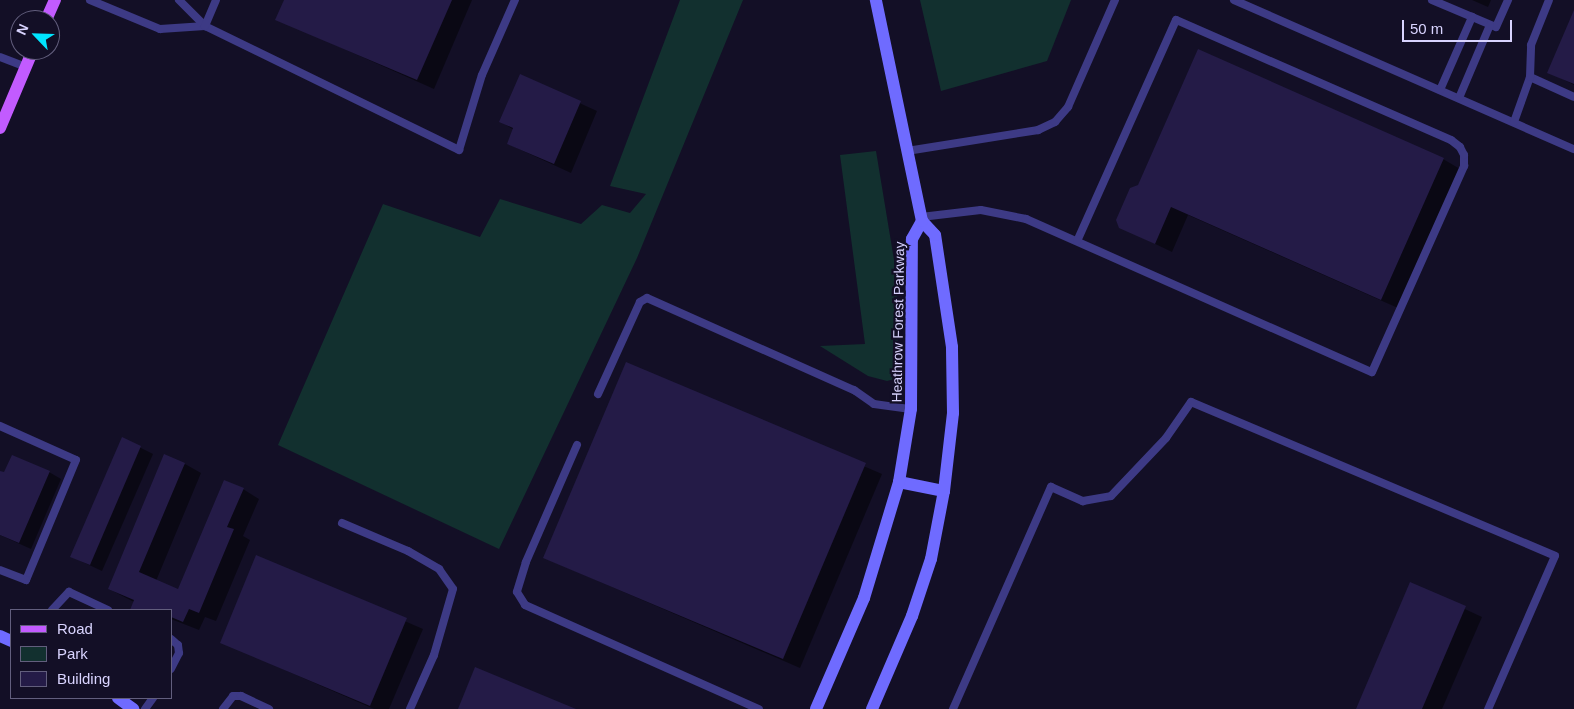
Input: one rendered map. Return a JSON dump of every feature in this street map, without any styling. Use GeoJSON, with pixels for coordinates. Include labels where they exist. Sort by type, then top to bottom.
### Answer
{"type":"FeatureCollection","features":[{"type":"Feature","properties":{"kind":"main road"},"geometry":{"type":"LineString","coordinates":[[0,128],[29,60]]}},
{"type":"Feature","properties":{"kind":"street"},"geometry":{"type":"LineString","coordinates":[[872,709],[912,616],[930,559],[944,491],[953,413],[952,347],[935,235],[921,219],[876,0]]}},
{"type":"Feature","properties":{"kind":"street","name":"Heathrow Forest Parkway"},"geometry":{"type":"LineString","coordinates":[[816,709],[864,598],[899,482],[911,409],[912,239],[921,219]]}},
{"type":"Feature","properties":{"kind":"street"},"geometry":{"type":"LineString","coordinates":[[899,482],[944,491]]}},
{"type":"Feature","properties":{"kind":"street"},"geometry":{"type":"LineString","coordinates":[[119,699],[133,709]]}},
{"type":"Feature","properties":{"kind":"lane"},"geometry":{"type":"LineString","coordinates":[[90,0],[160,29],[205,26]]}},
{"type":"Feature","properties":{"kind":"lane"},"geometry":{"type":"LineString","coordinates":[[179,0],[205,26],[459,150],[482,75],[515,0]]}},
{"type":"Feature","properties":{"kind":"lane"},"geometry":{"type":"LineString","coordinates":[[205,26],[216,0]]}},
{"type":"Feature","properties":{"kind":"lane"},"geometry":{"type":"LineString","coordinates":[[907,151],[1038,130],[1055,122],[1068,107],[1115,0]]}},
{"type":"Feature","properties":{"kind":"lane"},"geometry":{"type":"LineString","coordinates":[[1234,0],[1574,148]]}},
{"type":"Feature","properties":{"kind":"lane"},"geometry":{"type":"LineString","coordinates":[[1432,0],[1496,28],[1508,0]]}},
{"type":"Feature","properties":{"kind":"lane"},"geometry":{"type":"LineString","coordinates":[[1514,122],[1530,77],[1531,45],[1549,0]]}},
{"type":"Feature","properties":{"kind":"lane"},"geometry":{"type":"LineString","coordinates":[[1440,90],[1472,17]]}},
{"type":"Feature","properties":{"kind":"lane"},"geometry":{"type":"LineString","coordinates":[[921,219],[969,211],[1004,213],[1077,241],[1372,372],[1464,166],[1464,155],[1460,147],[1450,140],[1176,20],[1077,241]]}},
{"type":"Feature","properties":{"kind":"lane"},"geometry":{"type":"LineString","coordinates":[[1459,98],[1490,25]]}},
{"type":"Feature","properties":{"kind":"lane"},"geometry":{"type":"LineString","coordinates":[[0,57],[26,67]]}},
{"type":"Feature","properties":{"kind":"lane"},"geometry":{"type":"LineString","coordinates":[[1530,77],[1574,97]]}},
{"type":"Feature","properties":{"kind":"lane"},"geometry":{"type":"LineString","coordinates":[[598,394],[640,302],[647,298],[854,390],[874,404],[911,409]]}},
{"type":"Feature","properties":{"kind":"lane"},"geometry":{"type":"LineString","coordinates":[[953,709],[1051,487],[1082,501],[1111,496],[1166,438],[1191,402],[1555,556],[1488,709]]}},
{"type":"Feature","properties":{"kind":"lane"},"geometry":{"type":"LineString","coordinates":[[0,426],[76,460],[26,580],[0,570]]}},
{"type":"Feature","properties":{"kind":"lane"},"geometry":{"type":"LineString","coordinates":[[577,444],[526,562],[517,592],[525,605],[759,709]]}},
{"type":"Feature","properties":{"kind":"lane"},"geometry":{"type":"LineString","coordinates":[[342,524],[408,551],[439,569],[453,590],[434,655],[410,709]]}},
{"type":"Feature","properties":{"kind":"lane"},"geometry":{"type":"LineString","coordinates":[[53,609],[69,592],[106,609]]}},
{"type":"Feature","properties":{"kind":"lane"},"geometry":{"type":"LineString","coordinates":[[172,640],[178,645],[179,652],[172,667]]}},
{"type":"Feature","properties":{"kind":"lane"},"geometry":{"type":"LineString","coordinates":[[223,709],[232,696],[241,696],[269,709]]}},
{"type":"Feature","properties":{"kind":"green space"},"geometry":{"type":"Polygon","coordinates":[[[680,0],[743,0],[637,258],[499,549],[278,445],[383,204],[480,237],[500,199],[581,224],[602,205],[630,213],[646,194],[610,186],[680,0]]]}},
{"type":"Feature","properties":{"kind":"green space"},"geometry":{"type":"Polygon","coordinates":[[[920,0],[1071,0],[1047,61],[941,91],[920,0]]]}},
{"type":"Feature","properties":{"kind":"green space"},"geometry":{"type":"Polygon","coordinates":[[[876,151],[897,278],[898,378],[887,381],[868,376],[820,346],[865,344],[840,155],[876,151]]]}},
{"type":"Feature","properties":{"kind":"building"},"geometry":{"type":"Polygon","coordinates":[[[284,0],[452,0],[417,80],[275,20],[284,0]]]}},
{"type":"Feature","properties":{"kind":"building"},"geometry":{"type":"Polygon","coordinates":[[[1574,10],[1574,84],[1547,73],[1574,10]]]}},
{"type":"Feature","properties":{"kind":"building"},"geometry":{"type":"Polygon","coordinates":[[[1198,49],[1444,158],[1381,300],[1171,207],[1155,244],[1119,228],[1116,220],[1130,188],[1138,185],[1198,49]]]}},
{"type":"Feature","properties":{"kind":"building"},"geometry":{"type":"Polygon","coordinates":[[[520,74],[581,101],[554,164],[507,144],[513,128],[499,122],[520,74]]]}},
{"type":"Feature","properties":{"kind":"building"},"geometry":{"type":"Polygon","coordinates":[[[626,362],[866,463],[783,659],[543,558],[626,362]]]}},
{"type":"Feature","properties":{"kind":"building"},"geometry":{"type":"Polygon","coordinates":[[[122,437],[141,446],[90,565],[70,557],[122,437]]]}},
{"type":"Feature","properties":{"kind":"building"},"geometry":{"type":"Polygon","coordinates":[[[164,454],[185,463],[139,572],[178,589],[224,480],[244,488],[227,527],[234,529],[199,613],[189,609],[183,622],[172,617],[172,609],[130,609],[134,600],[108,589],[164,454]]]}},
{"type":"Feature","properties":{"kind":"building"},"geometry":{"type":"Polygon","coordinates":[[[12,455],[50,471],[19,543],[0,535],[0,471],[4,472],[12,455]]]}},
{"type":"Feature","properties":{"kind":"building"},"geometry":{"type":"Polygon","coordinates":[[[256,555],[407,618],[370,706],[220,643],[256,555]]]}},
{"type":"Feature","properties":{"kind":"building"},"geometry":{"type":"Polygon","coordinates":[[[1410,582],[1466,606],[1422,709],[1356,709],[1410,582]]]}},
{"type":"Feature","properties":{"kind":"building"},"geometry":{"type":"Polygon","coordinates":[[[475,667],[576,709],[458,709],[475,667]]]}}]}
